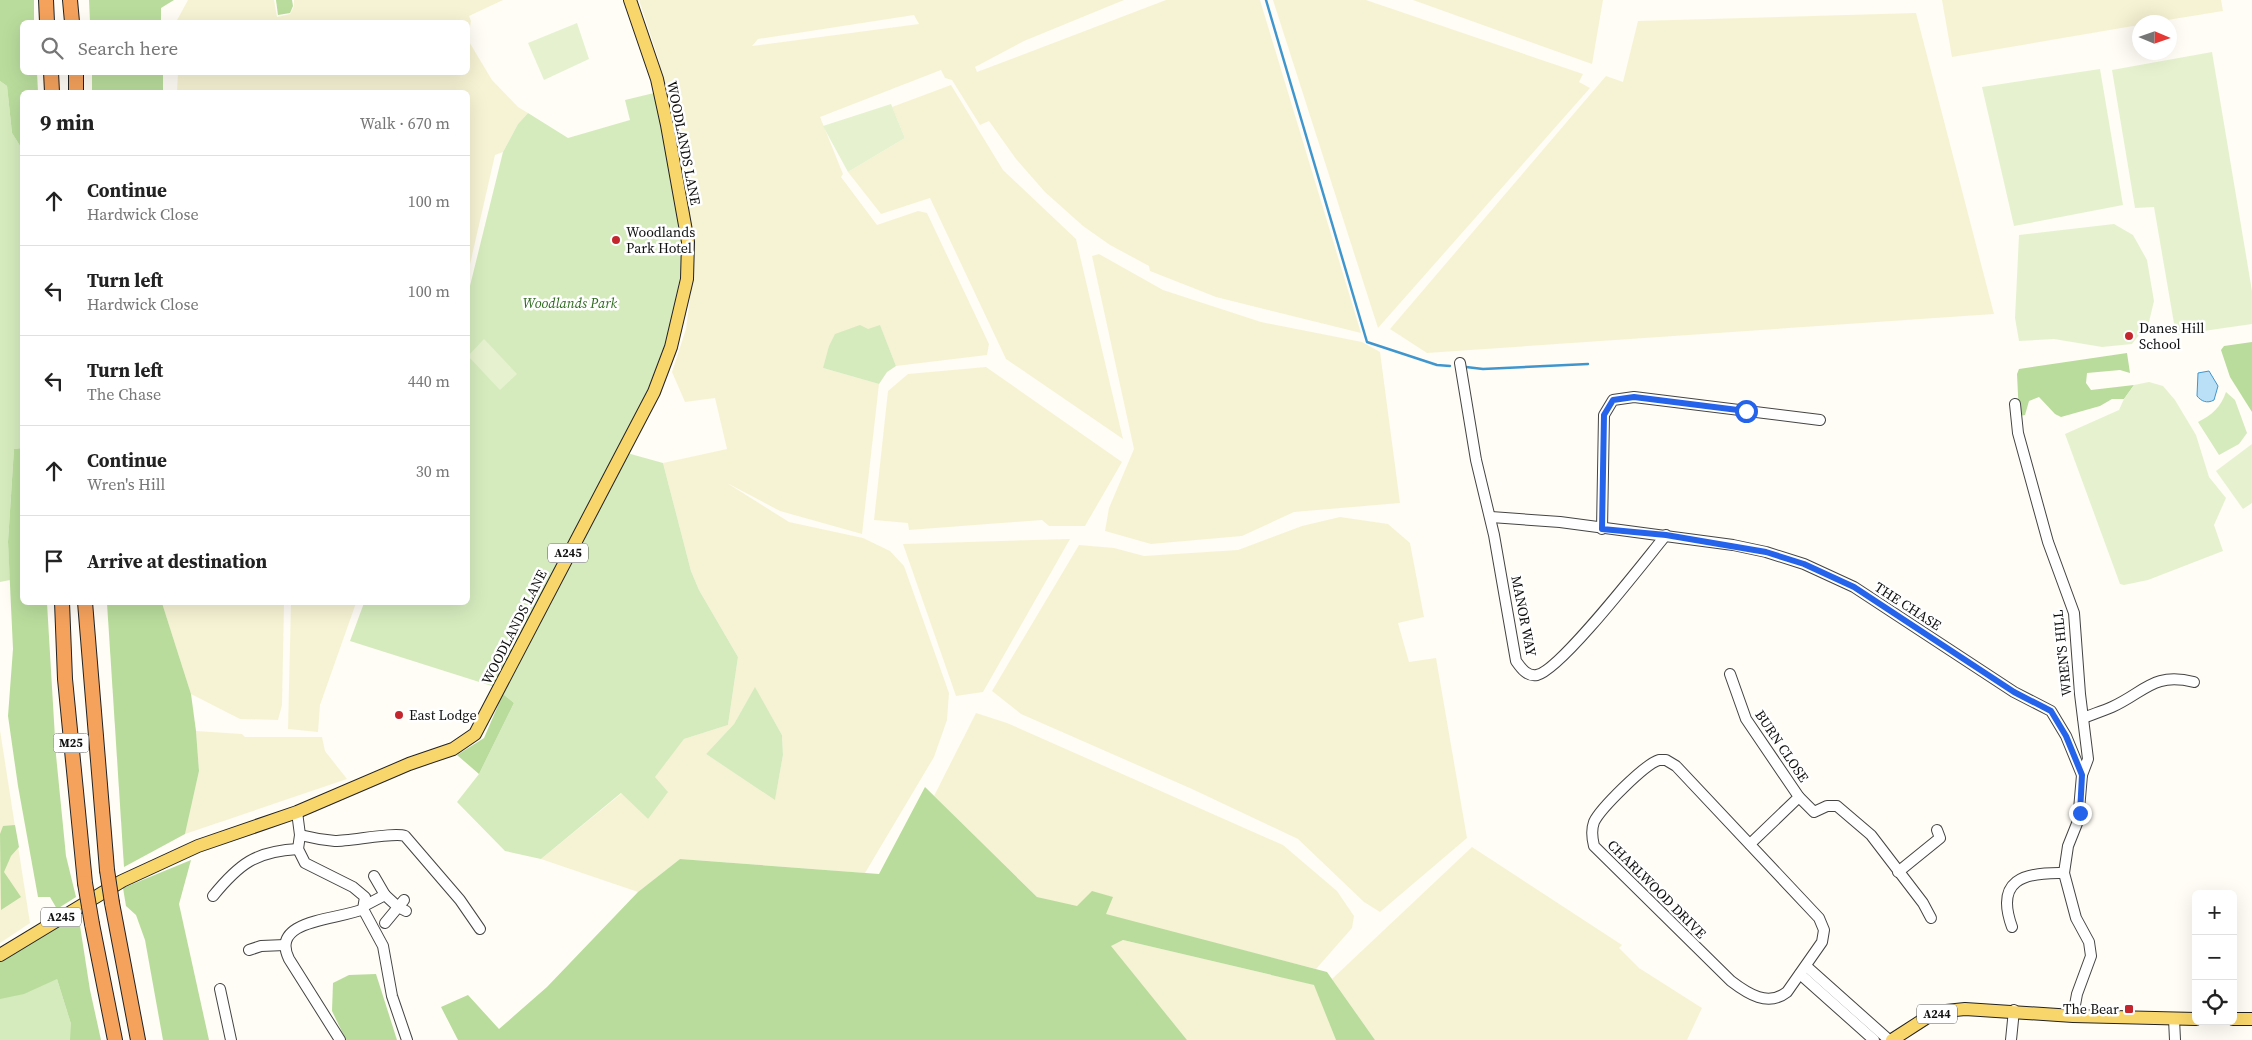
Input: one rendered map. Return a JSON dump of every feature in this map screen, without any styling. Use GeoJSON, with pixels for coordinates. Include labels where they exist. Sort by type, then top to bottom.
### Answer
{"type":"FeatureCollection","features":[{"type":"Feature","properties":{"kind":"highway"},"geometry":{"type":"LineString","coordinates":[[46,0],[47,20]]}},
{"type":"Feature","properties":{"kind":"highway"},"geometry":{"type":"LineString","coordinates":[[70,0],[72,20]]}},
{"type":"Feature","properties":{"kind":"highway"},"geometry":{"type":"LineString","coordinates":[[51,75],[52,90]]}},
{"type":"Feature","properties":{"kind":"highway"},"geometry":{"type":"LineString","coordinates":[[76,75],[76,90]]}},
{"type":"Feature","properties":{"kind":"highway","name":"M25"},"geometry":{"type":"LineString","coordinates":[[62,605],[65,679],[85,883],[115,1040]]}},
{"type":"Feature","properties":{"kind":"highway","name":"M25"},"geometry":{"type":"LineString","coordinates":[[85,605],[107,870],[138,1040]]}},
{"type":"Feature","properties":{"kind":"main road","name":"WOODLANDS LANE"},"geometry":{"type":"LineString","coordinates":[[0,955],[122,881],[198,846],[297,812],[409,764],[453,750],[475,734],[654,392],[671,347],[685,286],[688,242],[657,79],[630,0]]}},
{"type":"Feature","properties":{"kind":"main road","name":"A244"},"geometry":{"type":"LineString","coordinates":[[1890,1040],[1926,1018],[1946,1011],[1965,1008],[2014,1010],[2074,1016],[2192,1020]]}},
{"type":"Feature","properties":{"kind":"main road"},"geometry":{"type":"LineString","coordinates":[[2237,1019],[2252,1018]]}},
{"type":"Feature","properties":{"kind":"street","name":"MANOR WAY"},"geometry":{"type":"LineString","coordinates":[[1460,363],[1476,460],[1484,499],[1491,517],[1516,661],[1523,670],[1530,675],[1538,675],[1568,651],[1666,535]]}},
{"type":"Feature","properties":{"kind":"street"},"geometry":{"type":"LineString","coordinates":[[1602,529],[1604,415],[1613,400],[1634,397],[1820,420]]}},
{"type":"Feature","properties":{"kind":"street","name":"WREN'S HILL"},"geometry":{"type":"LineString","coordinates":[[2015,404],[2018,433],[2048,542],[2074,613],[2088,759],[2082,775],[2080,813],[2068,846],[2064,873],[2076,918],[2092,949],[2092,956],[2077,994],[2074,1016]]}},
{"type":"Feature","properties":{"kind":"street","name":"THE CHASE"},"geometry":{"type":"LineString","coordinates":[[1491,517],[1560,522],[1602,529],[1666,535],[1766,552],[1804,564],[1854,587],[2014,692],[2051,711],[2066,736],[2082,775]]}},
{"type":"Feature","properties":{"kind":"street","name":"BURN CLOSE"},"geometry":{"type":"LineString","coordinates":[[1730,674],[1746,719],[1799,797],[1750,844]]}},
{"type":"Feature","properties":{"kind":"street"},"geometry":{"type":"LineString","coordinates":[[2083,718],[2113,707],[2149,684],[2168,679],[2194,682]]}},
{"type":"Feature","properties":{"kind":"street","name":"CHARLWOOD DRIVE"},"geometry":{"type":"LineString","coordinates":[[1659,760],[1666,760],[1676,766],[1822,924],[1824,936],[1822,942],[1803,970],[1787,992],[1774,999],[1765,999],[1743,990],[1594,846],[1592,832],[1597,817],[1646,766],[1659,760]]}},
{"type":"Feature","properties":{"kind":"street"},"geometry":{"type":"LineString","coordinates":[[1799,797],[1814,812],[1827,806],[1837,806],[1871,835],[1923,903],[1931,918]]}},
{"type":"Feature","properties":{"kind":"street"},"geometry":{"type":"LineString","coordinates":[[297,812],[300,835],[298,849],[305,863],[353,887],[365,898],[363,907],[383,946],[392,996],[407,1040]]}},
{"type":"Feature","properties":{"kind":"street"},"geometry":{"type":"LineString","coordinates":[[1898,872],[1940,838],[1937,830]]}},
{"type":"Feature","properties":{"kind":"street"},"geometry":{"type":"LineString","coordinates":[[300,835],[334,841],[377,838],[399,833],[405,836],[460,900],[480,929]]}},
{"type":"Feature","properties":{"kind":"street"},"geometry":{"type":"LineString","coordinates":[[213,896],[252,858],[265,853],[298,849]]}},
{"type":"Feature","properties":{"kind":"street"},"geometry":{"type":"LineString","coordinates":[[2012,928],[2005,906],[2009,892],[2014,884],[2034,875],[2064,873]]}},
{"type":"Feature","properties":{"kind":"street"},"geometry":{"type":"LineString","coordinates":[[374,876],[385,895],[403,906],[385,923]]}},
{"type":"Feature","properties":{"kind":"street"},"geometry":{"type":"LineString","coordinates":[[340,1040],[289,959],[285,945],[291,934],[306,924],[363,907],[385,895]]}},
{"type":"Feature","properties":{"kind":"street"},"geometry":{"type":"LineString","coordinates":[[249,950],[262,946],[285,945]]}},
{"type":"Feature","properties":{"kind":"street"},"geometry":{"type":"LineString","coordinates":[[1803,970],[1874,1040]]}},
{"type":"Feature","properties":{"kind":"street"},"geometry":{"type":"LineString","coordinates":[[1803,970],[1890,1040]]}},
{"type":"Feature","properties":{"kind":"street"},"geometry":{"type":"LineString","coordinates":[[220,989],[231,1040]]}},
{"type":"Feature","properties":{"kind":"street"},"geometry":{"type":"LineString","coordinates":[[2011,1040],[2014,1010]]}},
{"type":"Feature","properties":{"kind":"street"},"geometry":{"type":"LineString","coordinates":[[2174,1019],[2175,1040]]}},
{"type":"Feature","properties":{"kind":"shaded area"},"geometry":{"type":"Polygon","coordinates":[[[188,0],[274,0],[277,17],[290,14],[294,6],[294,0],[503,0],[469,16],[471,21],[470,27],[470,20],[177,20],[188,0]]]}},
{"type":"Feature","properties":{"kind":"shaded area"},"geometry":{"type":"Polygon","coordinates":[[[639,0],[1124,0],[1024,41],[975,67],[977,72],[1166,0],[1260,0],[1361,333],[1216,297],[1150,271],[1149,266],[1110,245],[1083,226],[1045,192],[1016,159],[989,121],[980,125],[952,80],[945,78],[941,70],[820,117],[843,174],[841,177],[877,225],[918,211],[927,213],[989,344],[987,355],[896,366],[880,326],[823,368],[879,384],[862,534],[780,511],[727,483],[789,522],[863,538],[890,551],[904,566],[949,693],[947,720],[934,757],[865,873],[680,859],[638,892],[541,859],[622,793],[648,819],[654,777],[684,739],[728,725],[738,657],[699,590],[691,571],[663,463],[727,449],[715,398],[685,402],[672,372],[686,329],[694,266],[692,241],[659,61],[639,0]],[[914,15],[758,39],[752,46],[919,24],[914,15]],[[755,688],[734,724],[706,754],[775,799],[783,755],[782,735],[755,688]]]}},
{"type":"Feature","properties":{"kind":"shaded area"},"geometry":{"type":"Polygon","coordinates":[[[1273,0],[1366,0],[1583,74],[1579,82],[1590,88],[1378,328],[1273,0]]]}},
{"type":"Feature","properties":{"kind":"shaded area"},"geometry":{"type":"Polygon","coordinates":[[[1413,0],[1603,0],[1592,64],[1413,0]]]}},
{"type":"Feature","properties":{"kind":"shaded area"},"geometry":{"type":"Polygon","coordinates":[[[1942,0],[2221,0],[2223,11],[2177,18],[2177,15],[2132,15],[2132,26],[1952,57],[1942,0]]]}},
{"type":"Feature","properties":{"kind":"shaded area"},"geometry":{"type":"Polygon","coordinates":[[[1916,13],[1994,314],[1427,353],[1390,329],[1606,76],[1623,82],[1638,21],[1916,13]]]}},
{"type":"Feature","properties":{"kind":"shaded area"},"geometry":{"type":"Polygon","coordinates":[[[470,43],[492,80],[518,107],[528,113],[518,124],[503,152],[495,155],[470,264],[470,90],[177,90],[178,75],[470,75],[470,43]]]}},
{"type":"Feature","properties":{"kind":"shaded area"},"geometry":{"type":"Polygon","coordinates":[[[951,85],[1003,170],[1076,239],[1123,439],[1006,359],[930,198],[881,214],[848,172],[905,138],[892,107],[951,85]]]}},
{"type":"Feature","properties":{"kind":"shaded area"},"geometry":{"type":"Polygon","coordinates":[[[1099,254],[1163,290],[1261,322],[1362,342],[1380,352],[1400,503],[1294,512],[1242,536],[1151,544],[1105,531],[1109,508],[1134,449],[1092,256],[1099,254]]]}},
{"type":"Feature","properties":{"kind":"shaded area"},"geometry":{"type":"Polygon","coordinates":[[[986,367],[1122,462],[1085,526],[1049,526],[1042,520],[909,530],[908,523],[874,520],[888,391],[908,374],[986,367]]]}},
{"type":"Feature","properties":{"kind":"shaded area"},"geometry":{"type":"Polygon","coordinates":[[[1340,517],[1388,524],[1410,543],[1424,617],[1398,623],[1409,662],[1436,658],[1467,838],[1380,912],[1364,902],[1298,839],[1192,789],[1021,714],[992,691],[1079,545],[1114,548],[1144,556],[1238,550],[1302,526],[1340,517]]]}},
{"type":"Feature","properties":{"kind":"shaded area"},"geometry":{"type":"Polygon","coordinates":[[[1070,539],[983,692],[956,696],[903,544],[1070,539]]]}},
{"type":"Feature","properties":{"kind":"shaded area"},"geometry":{"type":"Polygon","coordinates":[[[163,605],[284,605],[282,705],[278,720],[240,719],[191,694],[163,605]]]}},
{"type":"Feature","properties":{"kind":"shaded area"},"geometry":{"type":"Polygon","coordinates":[[[291,605],[355,605],[320,705],[318,732],[288,729],[291,605]]]}},
{"type":"Feature","properties":{"kind":"shaded area"},"geometry":{"type":"Polygon","coordinates":[[[976,713],[1007,723],[1283,845],[1337,891],[1354,916],[1352,928],[1316,969],[1037,897],[934,796],[976,713]]]}},
{"type":"Feature","properties":{"kind":"shaded area"},"geometry":{"type":"Polygon","coordinates":[[[0,730],[30,923],[0,943],[0,730]]]}},
{"type":"Feature","properties":{"kind":"shaded area"},"geometry":{"type":"Polygon","coordinates":[[[196,731],[242,734],[245,737],[322,737],[325,751],[347,779],[185,834],[199,771],[196,731]]]}},
{"type":"Feature","properties":{"kind":"shaded area"},"geometry":{"type":"Polygon","coordinates":[[[1472,847],[1622,945],[1619,948],[1639,968],[1702,1008],[1687,1040],[1375,1040],[1332,979],[1472,847]]]}},
{"type":"Feature","properties":{"kind":"shaded area"},"geometry":{"type":"Polygon","coordinates":[[[1123,940],[1315,985],[1336,1040],[1187,1040],[1110,946],[1123,940]]]}},
{"type":"Feature","properties":{"kind":"green space"},"geometry":{"type":"Polygon","coordinates":[[[0,0],[34,0],[34,20],[20,20],[20,75],[37,75],[38,90],[20,90],[20,146],[12,133],[7,86],[0,81],[0,0]]]}},
{"type":"Feature","properties":{"kind":"green space"},"geometry":{"type":"Polygon","coordinates":[[[89,0],[174,0],[161,8],[161,20],[90,20],[89,0]]]}},
{"type":"Feature","properties":{"kind":"green space"},"geometry":{"type":"Polygon","coordinates":[[[276,0],[292,0],[293,6],[290,13],[278,15],[276,0]]]}},
{"type":"Feature","properties":{"kind":"green space"},"geometry":{"type":"Polygon","coordinates":[[[577,23],[589,59],[544,80],[528,43],[577,23]]]}},
{"type":"Feature","properties":{"kind":"green space"},"geometry":{"type":"Polygon","coordinates":[[[2212,52],[2252,291],[2252,324],[2176,335],[2154,207],[2135,208],[2112,70],[2177,60],[2177,58],[2212,52]]]}},
{"type":"Feature","properties":{"kind":"green space"},"geometry":{"type":"Polygon","coordinates":[[[2100,69],[2123,205],[2014,226],[1982,87],[2100,69]]]}},
{"type":"Feature","properties":{"kind":"green space"},"geometry":{"type":"Polygon","coordinates":[[[92,75],[163,75],[163,90],[92,90],[92,75]]]}},
{"type":"Feature","properties":{"kind":"green space"},"geometry":{"type":"Polygon","coordinates":[[[0,81],[7,86],[12,133],[20,146],[20,448],[14,449],[8,542],[10,580],[0,582],[0,81]]]}},
{"type":"Feature","properties":{"kind":"green space","name":"Woodlands Park"},"geometry":{"type":"Polygon","coordinates":[[[654,93],[672,180],[682,247],[681,273],[667,339],[644,399],[495,687],[350,641],[363,605],[470,605],[470,286],[503,152],[518,124],[528,113],[568,138],[630,120],[625,100],[654,93]]]}},
{"type":"Feature","properties":{"kind":"green space"},"geometry":{"type":"Polygon","coordinates":[[[891,104],[905,138],[848,172],[823,126],[891,104]]]}},
{"type":"Feature","properties":{"kind":"green space"},"geometry":{"type":"Polygon","coordinates":[[[2114,224],[2133,235],[2147,260],[2154,301],[2149,322],[2132,344],[2102,347],[2054,339],[2019,341],[2015,318],[2019,235],[2114,224]]]}},
{"type":"Feature","properties":{"kind":"green space"},"geometry":{"type":"Polygon","coordinates":[[[860,325],[868,329],[880,325],[896,366],[887,372],[879,384],[823,368],[829,346],[835,334],[860,325]]]}},
{"type":"Feature","properties":{"kind":"green space"},"geometry":{"type":"Polygon","coordinates":[[[484,339],[517,374],[500,390],[470,358],[470,354],[484,339]]]}},
{"type":"Feature","properties":{"kind":"green space"},"geometry":{"type":"Polygon","coordinates":[[[2252,342],[2252,412],[2230,377],[2221,350],[2224,346],[2252,342]]]}},
{"type":"Feature","properties":{"kind":"green space"},"geometry":{"type":"Polygon","coordinates":[[[2127,353],[2130,373],[2120,370],[2087,373],[2086,383],[2091,390],[2134,385],[2124,399],[2112,399],[2100,406],[2061,417],[2055,414],[2039,397],[2029,401],[2025,415],[2019,416],[2017,374],[2019,369],[2127,353]]]}},
{"type":"Feature","properties":{"kind":"green space"},"geometry":{"type":"Polygon","coordinates":[[[2149,382],[2163,386],[2175,400],[2196,435],[2209,477],[2226,498],[2214,525],[2223,551],[2148,580],[2124,585],[2120,584],[2065,434],[2119,410],[2134,385],[2149,382]]]}},
{"type":"Feature","properties":{"kind":"green space"},"geometry":{"type":"Polygon","coordinates":[[[2226,392],[2235,400],[2247,433],[2239,444],[2219,455],[2198,422],[2215,410],[2226,392]]]}},
{"type":"Feature","properties":{"kind":"green space"},"geometry":{"type":"Polygon","coordinates":[[[2252,444],[2252,503],[2243,509],[2216,471],[2252,444]]]}},
{"type":"Feature","properties":{"kind":"green space"},"geometry":{"type":"Polygon","coordinates":[[[20,448],[20,605],[47,605],[56,755],[66,856],[76,897],[57,909],[50,897],[38,897],[18,786],[8,716],[13,649],[8,542],[14,449],[20,448]]]}},
{"type":"Feature","properties":{"kind":"green space"},"geometry":{"type":"Polygon","coordinates":[[[627,453],[663,463],[691,571],[699,590],[738,657],[728,725],[684,739],[655,777],[668,792],[648,819],[621,793],[541,859],[505,851],[457,802],[479,774],[514,703],[503,694],[627,453]]]}},
{"type":"Feature","properties":{"kind":"green space"},"geometry":{"type":"Polygon","coordinates":[[[107,605],[163,605],[191,694],[199,771],[185,834],[124,867],[107,605]]]}},
{"type":"Feature","properties":{"kind":"green space"},"geometry":{"type":"Polygon","coordinates":[[[755,687],[782,735],[783,755],[775,800],[706,754],[734,724],[755,687]]]}},
{"type":"Feature","properties":{"kind":"green space"},"geometry":{"type":"Polygon","coordinates":[[[503,694],[514,703],[479,774],[457,755],[484,738],[503,694]]]}},
{"type":"Feature","properties":{"kind":"green space"},"geometry":{"type":"Polygon","coordinates":[[[925,787],[1037,897],[1077,906],[1092,891],[1113,897],[1106,914],[1327,972],[1375,1040],[1336,1040],[1314,985],[1123,940],[1111,946],[1187,1040],[458,1040],[441,1007],[468,995],[499,1029],[547,987],[638,892],[680,859],[879,874],[925,787]]]}},
{"type":"Feature","properties":{"kind":"green space"},"geometry":{"type":"Polygon","coordinates":[[[15,825],[19,847],[11,856],[4,872],[21,897],[1,910],[0,834],[3,826],[15,825]]]}},
{"type":"Feature","properties":{"kind":"green space"},"geometry":{"type":"Polygon","coordinates":[[[191,860],[179,904],[209,1040],[163,1040],[145,940],[136,915],[126,906],[123,888],[191,860]]]}},
{"type":"Feature","properties":{"kind":"green space"},"geometry":{"type":"Polygon","coordinates":[[[78,913],[90,990],[101,1040],[70,1040],[71,1024],[57,979],[24,994],[0,999],[0,962],[78,913]]]}},
{"type":"Feature","properties":{"kind":"green space"},"geometry":{"type":"Polygon","coordinates":[[[43,934],[76,1040],[0,1040],[0,962],[43,934]]]}},
{"type":"Feature","properties":{"kind":"green space"},"geometry":{"type":"Polygon","coordinates":[[[376,974],[397,1040],[346,1040],[332,1011],[333,983],[349,975],[376,974]]]}},
{"type":"Feature","properties":{"kind":"water"},"geometry":{"type":"Polygon","coordinates":[[[2209,371],[2218,386],[2214,400],[2207,402],[2202,401],[2197,396],[2198,373],[2209,371]]]}},
{"type":"Feature","properties":{"kind":"waterway"},"geometry":{"type":"LineString","coordinates":[[1266,0],[1367,342],[1437,365],[1450,366]]}},
{"type":"Feature","properties":{"kind":"waterway"},"geometry":{"type":"LineString","coordinates":[[1466,367],[1483,369],[1588,364]]}},
{"type":"Feature","properties":{"kind":"place","name":"Woodlands Park Hotel"},"geometry":{"type":"Point","coordinates":[616,240]}},
{"type":"Feature","properties":{"kind":"place","name":"Danes Hill School"},"geometry":{"type":"Point","coordinates":[2129,336]}},
{"type":"Feature","properties":{"kind":"place","name":"East Lodge"},"geometry":{"type":"Point","coordinates":[399,715]}},
{"type":"Feature","properties":{"kind":"place","name":"The Bear"},"geometry":{"type":"Point","coordinates":[2129,1009]}},
{"type":"Feature","properties":{"kind":"route"},"geometry":{"type":"LineString","coordinates":[[1746,411],[1634,397],[1623,397],[1613,400],[1604,415],[1602,529],[1666,535],[1766,552],[1804,564],[1854,587],[2014,692],[2051,711],[2066,736],[2082,775],[2080,813]]}}]}
